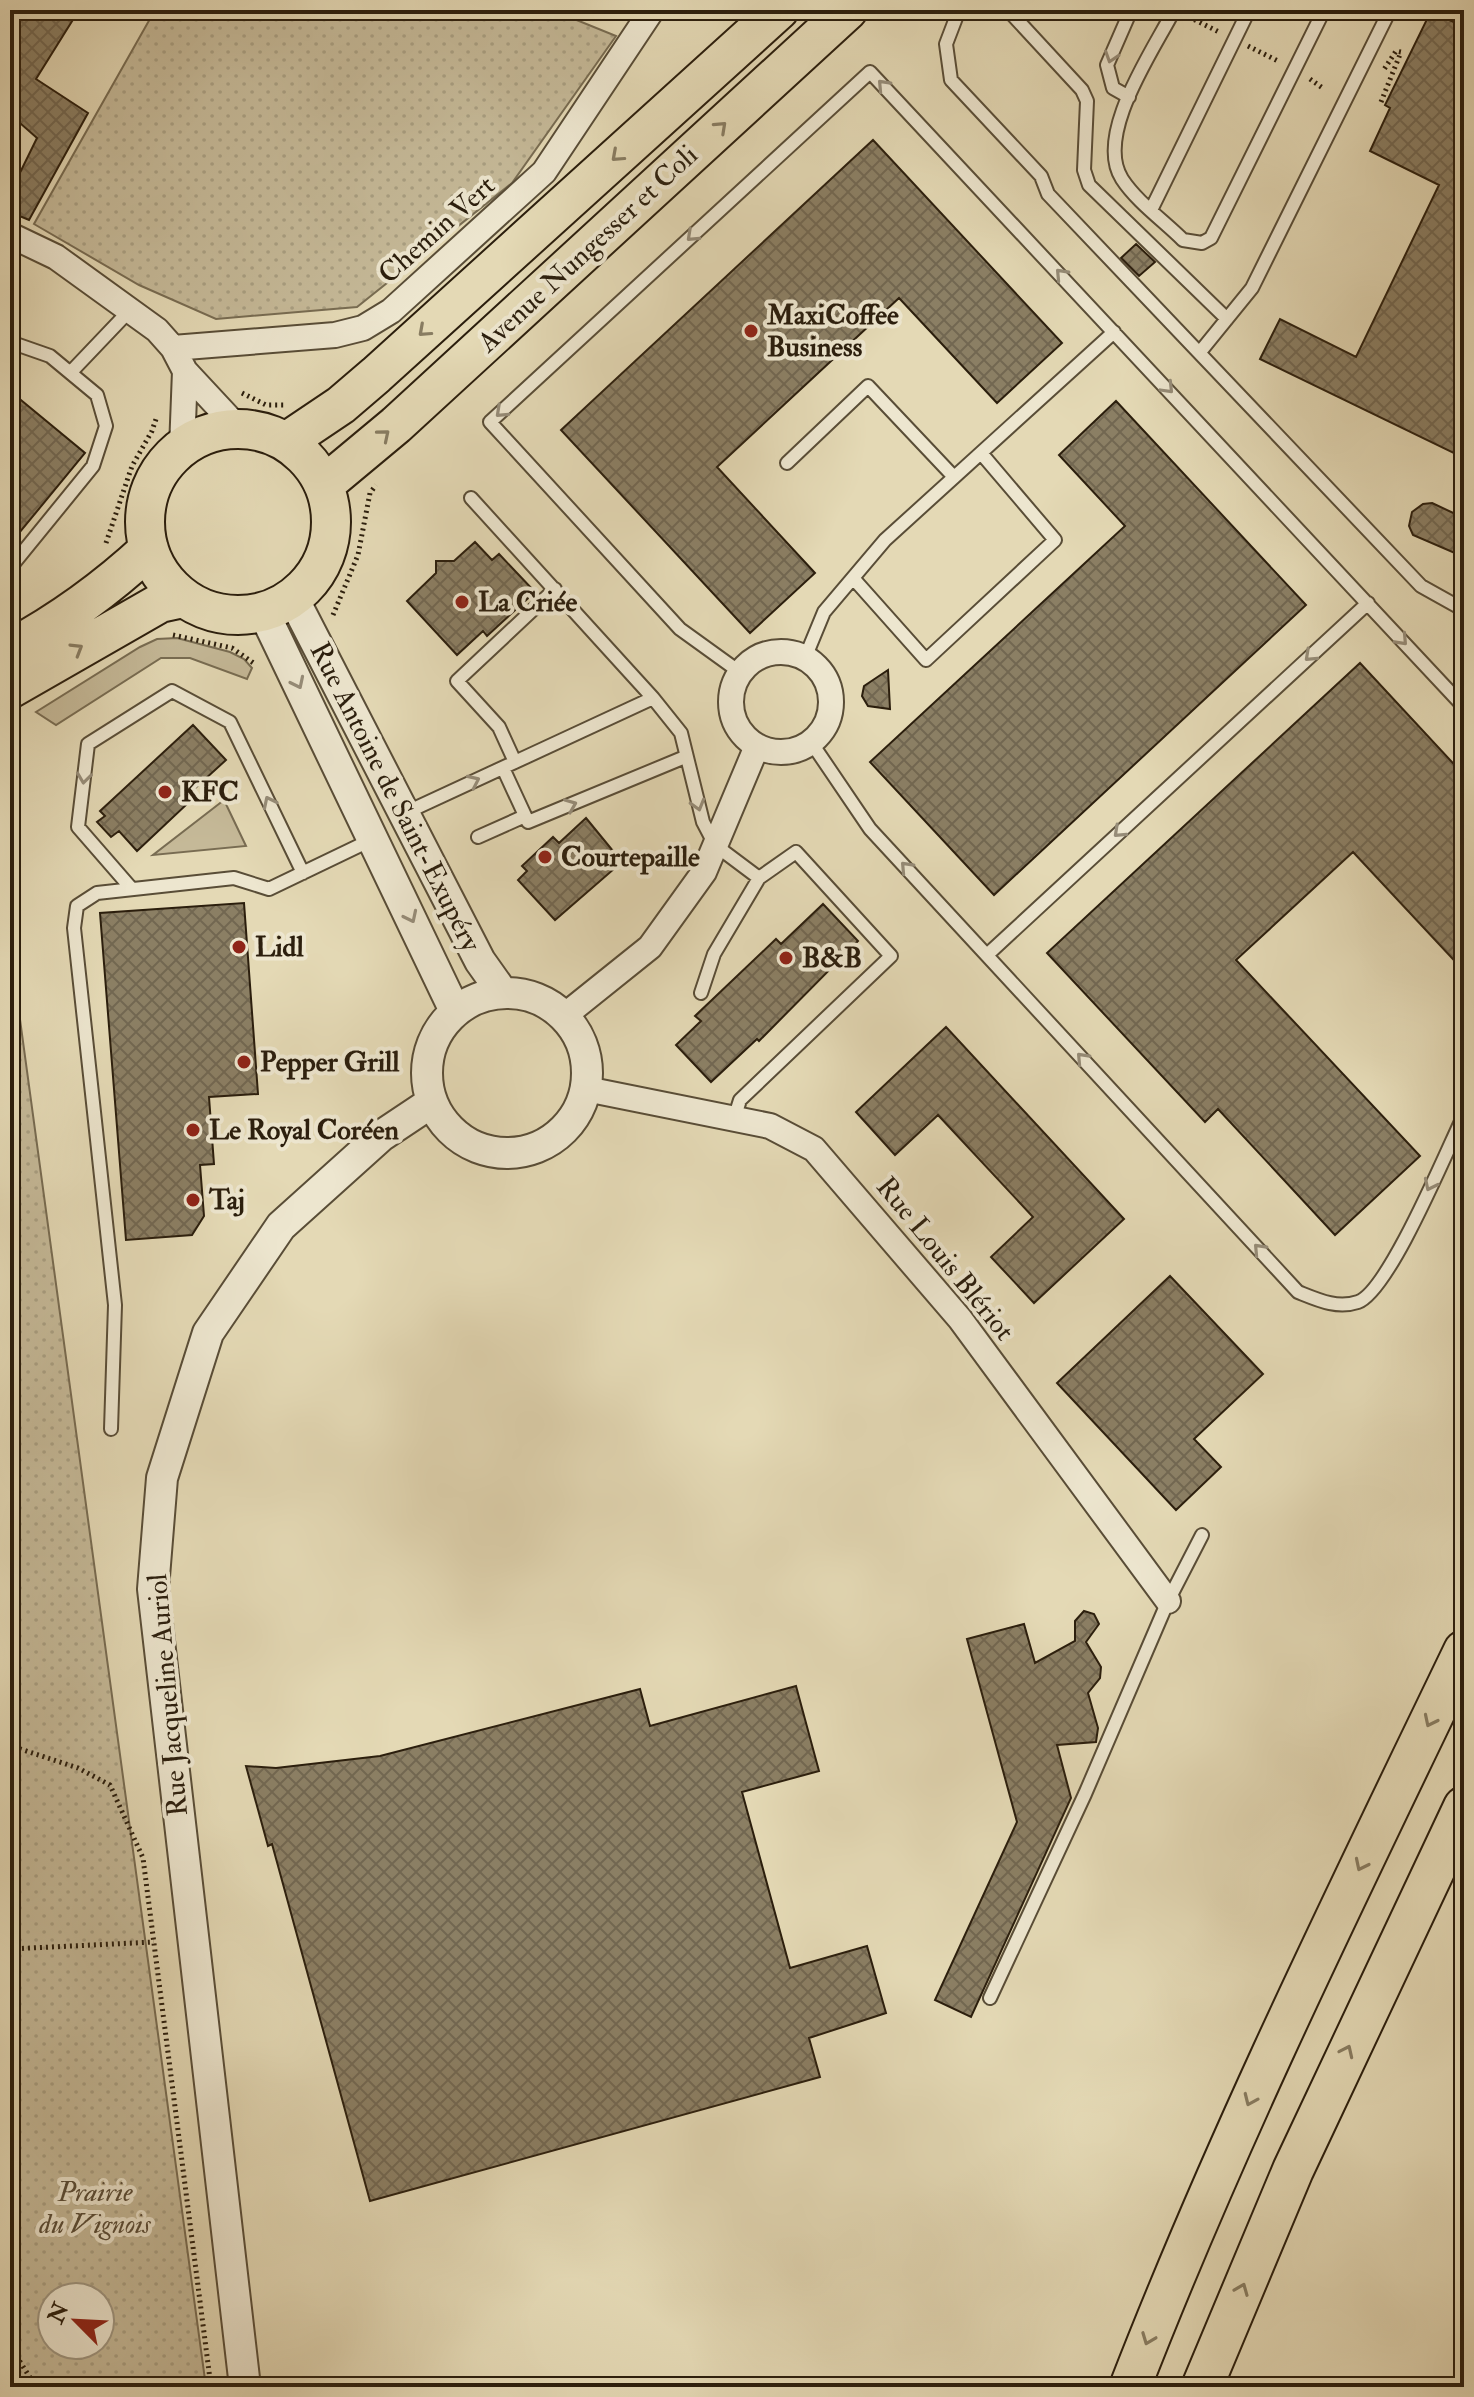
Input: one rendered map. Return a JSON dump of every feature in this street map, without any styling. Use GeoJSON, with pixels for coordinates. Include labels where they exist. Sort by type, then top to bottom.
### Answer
{"type":"FeatureCollection","features":[{"type":"Feature","properties":{"kind":"highway"},"geometry":{"type":"LineString","coordinates":[[1130,2387],[1267,2063],[1464,1651]]}},
{"type":"Feature","properties":{"kind":"highway"},"geometry":{"type":"LineString","coordinates":[[1202,2387],[1293,2170],[1464,1807]]}},
{"type":"Feature","properties":{"kind":"main road","name":"Avenue Nungesser et Coli"},"geometry":{"type":"LineString","coordinates":[[288,424],[341,405],[779,10]]}},
{"type":"Feature","properties":{"kind":"main road","name":"Avenue Nungesser et Coli"},"geometry":{"type":"LineString","coordinates":[[324,485],[396,425],[848,10]]}},
{"type":"Feature","properties":{"kind":"main road"},"geometry":{"type":"LineString","coordinates":[[288,424],[324,485],[331,516],[328,547],[315,576],[278,606],[236,616],[208,611],[183,598],[165,581],[149,549],[145,530],[148,499],[161,471],[182,448],[219,431],[239,429],[264,432],[288,424]]}},
{"type":"Feature","properties":{"kind":"main road"},"geometry":{"type":"LineString","coordinates":[[10,649],[56,624],[108,587],[149,549]]}},
{"type":"Feature","properties":{"kind":"main road"},"geometry":{"type":"LineString","coordinates":[[10,689],[160,603],[183,598]]}},
{"type":"Feature","properties":{"kind":"street","name":"Chemin Vert"},"geometry":{"type":"LineString","coordinates":[[173,348],[335,335],[363,328],[391,311],[544,172],[652,10]]}},
{"type":"Feature","properties":{"kind":"street"},"geometry":{"type":"LineString","coordinates":[[10,235],[56,257],[131,309],[173,348],[185,371],[239,429]]}},
{"type":"Feature","properties":{"kind":"street"},"geometry":{"type":"LineString","coordinates":[[182,448],[185,371]]}},
{"type":"Feature","properties":{"kind":"street","name":"Rue Antoine de Saint-Exupéry"},"geometry":{"type":"LineString","coordinates":[[278,606],[403,814],[480,961],[502,992]]}},
{"type":"Feature","properties":{"kind":"street","name":"Rue Antoine de Saint-Exupéry"},"geometry":{"type":"LineString","coordinates":[[278,606],[374,839],[455,1011]]}},
{"type":"Feature","properties":{"kind":"street"},"geometry":{"type":"LineString","coordinates":[[777,652],[805,658],[825,678],[831,706],[828,720],[811,742],[785,752],[757,746],[746,738],[733,713],[731,699],[741,673],[751,662],[777,652]]}},
{"type":"Feature","properties":{"kind":"street"},"geometry":{"type":"LineString","coordinates":[[564,1016],[650,947],[704,872],[757,746]]}},
{"type":"Feature","properties":{"kind":"street"},"geometry":{"type":"LineString","coordinates":[[502,992],[545,1001],[564,1016],[580,1038],[587,1061],[586,1089],[580,1109],[563,1131],[545,1144],[518,1153],[494,1152],[468,1143],[446,1126],[432,1102],[427,1074],[431,1046],[455,1011],[475,999],[502,992]]}},
{"type":"Feature","properties":{"kind":"street","name":"Rue Louis Blériot"},"geometry":{"type":"LineString","coordinates":[[586,1089],[770,1126],[814,1149],[960,1319],[1168,1601]]}},
{"type":"Feature","properties":{"kind":"street","name":"Rue Jacqueline Auriol"},"geometry":{"type":"LineString","coordinates":[[245,2387],[153,1589],[162,1478],[208,1333],[281,1226],[381,1136],[432,1102]]}},
{"type":"Feature","properties":{"kind":"lane"},"geometry":{"type":"LineString","coordinates":[[959,10],[946,44],[951,80],[1041,176],[1048,194],[1421,586],[1464,610]]}},
{"type":"Feature","properties":{"kind":"lane"},"geometry":{"type":"LineString","coordinates":[[1008,10],[1082,90],[1087,101],[1084,170],[1089,185],[1227,319]]}},
{"type":"Feature","properties":{"kind":"lane"},"geometry":{"type":"LineString","coordinates":[[1129,97],[1113,88],[1107,65],[1131,10]]}},
{"type":"Feature","properties":{"kind":"lane"},"geometry":{"type":"LineString","coordinates":[[1152,208],[1249,10]]}},
{"type":"Feature","properties":{"kind":"lane"},"geometry":{"type":"LineString","coordinates":[[1180,12],[1129,97],[1116,133],[1117,168],[1131,190],[1183,240],[1202,243],[1211,238],[1324,10]]}},
{"type":"Feature","properties":{"kind":"lane"},"geometry":{"type":"LineString","coordinates":[[1200,352],[1252,288],[1390,10]]}},
{"type":"Feature","properties":{"kind":"lane"},"geometry":{"type":"LineString","coordinates":[[741,673],[680,629],[490,422],[870,72],[1464,707]]}},
{"type":"Feature","properties":{"kind":"lane"},"geometry":{"type":"LineString","coordinates":[[71,372],[131,309]]}},
{"type":"Feature","properties":{"kind":"lane"},"geometry":{"type":"LineString","coordinates":[[805,658],[824,612],[885,540],[1114,332]]}},
{"type":"Feature","properties":{"kind":"lane"},"geometry":{"type":"LineString","coordinates":[[10,342],[50,356],[97,395],[104,409],[105,438],[93,466],[10,568]]}},
{"type":"Feature","properties":{"kind":"lane"},"geometry":{"type":"LineString","coordinates":[[787,463],[868,386],[954,477]]}},
{"type":"Feature","properties":{"kind":"lane"},"geometry":{"type":"LineString","coordinates":[[853,578],[926,660],[1055,540],[981,453]]}},
{"type":"Feature","properties":{"kind":"lane"},"geometry":{"type":"LineString","coordinates":[[471,498],[653,698],[681,733],[703,822],[715,845],[759,878]]}},
{"type":"Feature","properties":{"kind":"lane"},"geometry":{"type":"LineString","coordinates":[[515,762],[499,727],[457,681],[555,589]]}},
{"type":"Feature","properties":{"kind":"lane"},"geometry":{"type":"LineString","coordinates":[[987,955],[1368,603]]}},
{"type":"Feature","properties":{"kind":"lane"},"geometry":{"type":"LineString","coordinates":[[131,888],[78,827],[88,744],[172,691],[230,722],[303,873]]}},
{"type":"Feature","properties":{"kind":"lane"},"geometry":{"type":"LineString","coordinates":[[403,814],[653,698]]}},
{"type":"Feature","properties":{"kind":"lane"},"geometry":{"type":"LineString","coordinates":[[811,742],[870,829],[1298,1292],[1330,1305],[1360,1302],[1384,1279],[1464,1115]]}},
{"type":"Feature","properties":{"kind":"lane"},"geometry":{"type":"LineString","coordinates":[[503,768],[528,822],[685,757]]}},
{"type":"Feature","properties":{"kind":"lane"},"geometry":{"type":"LineString","coordinates":[[478,837],[525,816]]}},
{"type":"Feature","properties":{"kind":"lane"},"geometry":{"type":"LineString","coordinates":[[111,1429],[115,1305],[74,928],[77,906],[97,893],[234,878],[269,889],[374,839]]}},
{"type":"Feature","properties":{"kind":"lane"},"geometry":{"type":"LineString","coordinates":[[701,993],[714,954],[759,878],[796,852],[891,956],[740,1100],[734,1119]]}},
{"type":"Feature","properties":{"kind":"lane"},"geometry":{"type":"LineString","coordinates":[[990,1998],[1085,1794],[1168,1601],[1202,1535]]}},
{"type":"Feature","properties":{"kind":"path"},"geometry":{"type":"LineString","coordinates":[[1180,12],[1224,34]]}},
{"type":"Feature","properties":{"kind":"path"},"geometry":{"type":"LineString","coordinates":[[1244,44],[1283,63]]}},
{"type":"Feature","properties":{"kind":"path"},"geometry":{"type":"LineString","coordinates":[[1379,78],[1396,51],[1401,52],[1381,102]]}},
{"type":"Feature","properties":{"kind":"path"},"geometry":{"type":"LineString","coordinates":[[1303,73],[1324,89]]}},
{"type":"Feature","properties":{"kind":"path"},"geometry":{"type":"LineString","coordinates":[[234,388],[266,405],[288,424]]}},
{"type":"Feature","properties":{"kind":"path"},"geometry":{"type":"LineString","coordinates":[[102,549],[132,466],[152,431],[159,408]]}},
{"type":"Feature","properties":{"kind":"path"},"geometry":{"type":"LineString","coordinates":[[332,629],[335,605],[358,555],[370,493],[383,475]]}},
{"type":"Feature","properties":{"kind":"path"},"geometry":{"type":"LineString","coordinates":[[164,635],[183,634],[205,643],[232,648],[259,668]]}},
{"type":"Feature","properties":{"kind":"path"},"geometry":{"type":"LineString","coordinates":[[10,1742],[17,1748],[78,1768],[110,1785],[143,1858],[211,2387]]}},
{"type":"Feature","properties":{"kind":"path"},"geometry":{"type":"LineString","coordinates":[[10,1949],[154,1942]]}},
{"type":"Feature","properties":{"kind":"path"},"geometry":{"type":"LineString","coordinates":[[10,2346],[36,2387]]}},
{"type":"Feature","properties":{"kind":"green space"},"geometry":{"type":"Polygon","coordinates":[[[155,10],[552,10],[616,36],[512,183],[357,307],[216,319],[139,285],[34,224],[155,10]]]}},
{"type":"Feature","properties":{"kind":"green space"},"geometry":{"type":"Polygon","coordinates":[[[177,638],[230,652],[244,659],[252,668],[247,679],[190,658],[161,658],[56,725],[36,712],[140,647],[157,639],[177,638]]]}},
{"type":"Feature","properties":{"kind":"green space"},"geometry":{"type":"Polygon","coordinates":[[[224,800],[246,846],[153,855],[224,800]]]}},
{"type":"Feature","properties":{"kind":"green space","name":"Prairie du Vignois"},"geometry":{"type":"Polygon","coordinates":[[[10,946],[206,2387],[10,2387],[10,946]]]}},
{"type":"Feature","properties":{"kind":"building"},"geometry":{"type":"Polygon","coordinates":[[[10,10],[79,10],[36,79],[88,113],[29,220],[10,212],[10,193],[37,138],[20,123],[10,119],[10,10]]]}},
{"type":"Feature","properties":{"kind":"building"},"geometry":{"type":"Polygon","coordinates":[[[1431,11],[1464,27],[1464,458],[1260,359],[1280,319],[1356,357],[1439,185],[1370,151],[1390,108],[1385,105],[1431,11]]]}},
{"type":"Feature","properties":{"kind":"building"},"geometry":{"type":"Polygon","coordinates":[[[873,140],[1062,343],[997,403],[899,298],[717,467],[815,573],[750,633],[561,430],[873,140]]]}},
{"type":"Feature","properties":{"kind":"building"},"geometry":{"type":"Polygon","coordinates":[[[1136,244],[1155,262],[1139,276],[1121,258],[1136,244]]]}},
{"type":"Feature","properties":{"kind":"building"},"geometry":{"type":"Polygon","coordinates":[[[10,391],[85,453],[10,544],[10,391]]]}},
{"type":"Feature","properties":{"kind":"building"},"geometry":{"type":"Polygon","coordinates":[[[1116,401],[1306,605],[994,895],[870,762],[1125,526],[1059,455],[1116,401]]]}},
{"type":"Feature","properties":{"kind":"building"},"geometry":{"type":"Polygon","coordinates":[[[1432,503],[1464,518],[1464,557],[1413,535],[1409,526],[1412,512],[1423,504],[1432,503]]]}},
{"type":"Feature","properties":{"kind":"building"},"geometry":{"type":"Polygon","coordinates":[[[475,542],[492,560],[499,554],[535,592],[487,636],[483,631],[457,655],[407,601],[436,573],[436,561],[454,561],[475,542]]]}},
{"type":"Feature","properties":{"kind":"building"},"geometry":{"type":"Polygon","coordinates":[[[1360,663],[1464,775],[1464,971],[1353,852],[1236,960],[1420,1156],[1335,1235],[1218,1109],[1205,1122],[1047,953],[1360,663]]]}},
{"type":"Feature","properties":{"kind":"building"},"geometry":{"type":"Polygon","coordinates":[[[888,670],[890,709],[868,706],[862,696],[864,686],[888,670]]]}},
{"type":"Feature","properties":{"kind":"building"},"geometry":{"type":"Polygon","coordinates":[[[193,725],[226,760],[182,800],[186,805],[137,851],[119,831],[111,837],[97,822],[105,816],[100,811],[193,725]]]}},
{"type":"Feature","properties":{"kind":"building"},"geometry":{"type":"Polygon","coordinates":[[[586,818],[622,862],[555,920],[518,880],[527,871],[522,866],[553,837],[559,843],[586,818]]]}},
{"type":"Feature","properties":{"kind":"building"},"geometry":{"type":"Polygon","coordinates":[[[244,903],[258,1094],[209,1097],[214,1164],[200,1165],[204,1216],[192,1235],[126,1240],[100,913],[244,903]]]}},
{"type":"Feature","properties":{"kind":"building"},"geometry":{"type":"Polygon","coordinates":[[[823,904],[858,941],[759,1041],[757,1039],[711,1082],[676,1045],[701,1021],[695,1016],[776,939],[781,944],[823,904]]]}},
{"type":"Feature","properties":{"kind":"building"},"geometry":{"type":"Polygon","coordinates":[[[946,1027],[1124,1219],[1034,1303],[991,1257],[1033,1217],[938,1115],[895,1155],[856,1112],[946,1027]]]}},
{"type":"Feature","properties":{"kind":"building"},"geometry":{"type":"Polygon","coordinates":[[[1170,1276],[1263,1374],[1194,1439],[1221,1467],[1176,1510],[1057,1383],[1170,1276]]]}},
{"type":"Feature","properties":{"kind":"building"},"geometry":{"type":"Polygon","coordinates":[[[1084,1611],[1094,1614],[1099,1624],[1086,1642],[1101,1667],[1100,1678],[1088,1693],[1098,1728],[1096,1742],[1057,1745],[1071,1798],[971,2017],[935,2000],[1017,1822],[967,1639],[1024,1624],[1035,1663],[1075,1641],[1075,1621],[1084,1611]]]}},
{"type":"Feature","properties":{"kind":"building"},"geometry":{"type":"Polygon","coordinates":[[[796,1686],[819,1771],[742,1792],[790,1968],[867,1946],[886,2013],[809,2038],[820,2077],[370,2201],[272,1844],[268,1846],[246,1766],[276,1768],[380,1756],[640,1689],[650,1726],[796,1686]]]}},
{"type":"Feature","properties":{"kind":"place","name":"MaxiCoffee Business"},"geometry":{"type":"Point","coordinates":[751,331]}},
{"type":"Feature","properties":{"kind":"place","name":"La Criée"},"geometry":{"type":"Point","coordinates":[462,602]}},
{"type":"Feature","properties":{"kind":"place","name":"KFC"},"geometry":{"type":"Point","coordinates":[165,792]}},
{"type":"Feature","properties":{"kind":"place","name":"Courtepaille"},"geometry":{"type":"Point","coordinates":[545,857]}},
{"type":"Feature","properties":{"kind":"place","name":"Lidl"},"geometry":{"type":"Point","coordinates":[239,947]}},
{"type":"Feature","properties":{"kind":"place","name":"B&B"},"geometry":{"type":"Point","coordinates":[786,958]}},
{"type":"Feature","properties":{"kind":"place","name":"Pepper Grill"},"geometry":{"type":"Point","coordinates":[244,1062]}},
{"type":"Feature","properties":{"kind":"place","name":"Le Royal Coréen"},"geometry":{"type":"Point","coordinates":[193,1130]}},
{"type":"Feature","properties":{"kind":"place","name":"Taj"},"geometry":{"type":"Point","coordinates":[193,1200]}}]}
